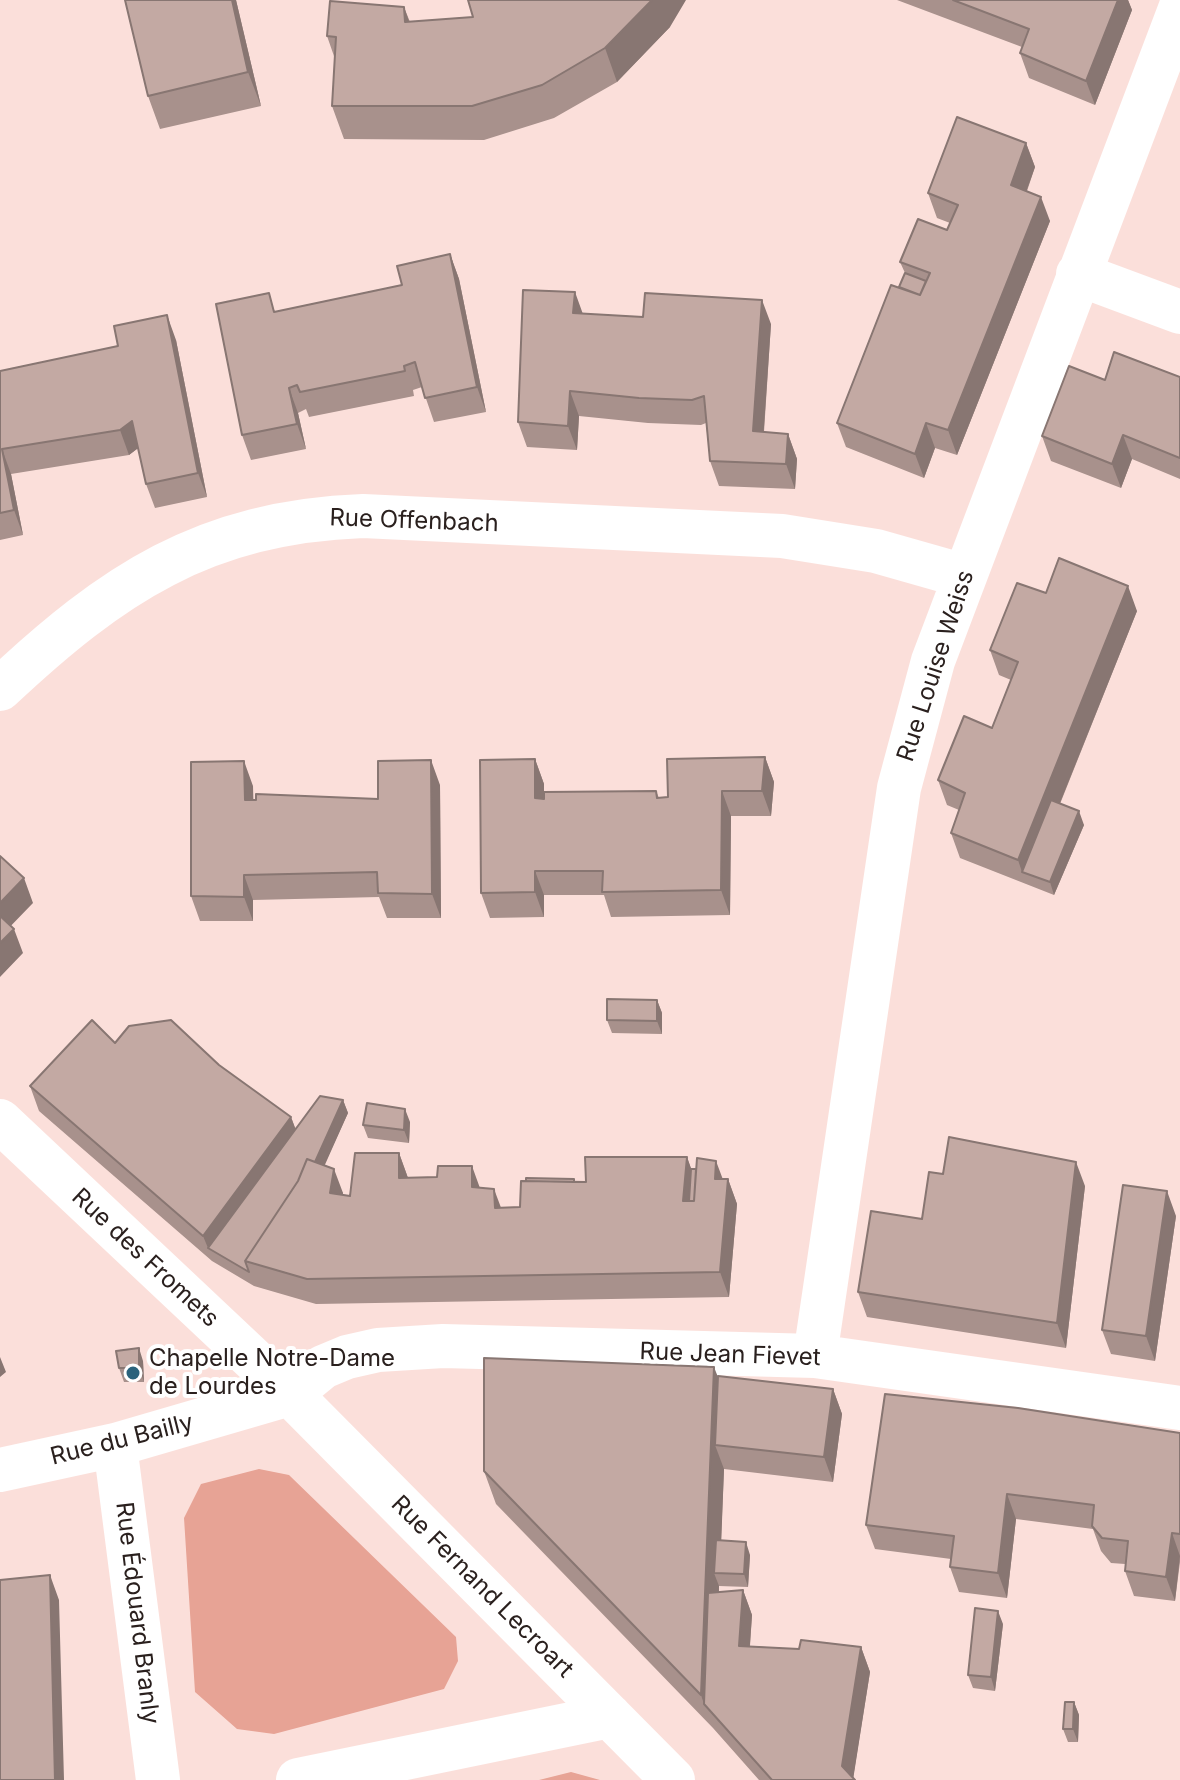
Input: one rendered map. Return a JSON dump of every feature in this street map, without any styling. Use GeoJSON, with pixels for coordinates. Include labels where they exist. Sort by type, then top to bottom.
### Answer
{"type":"FeatureCollection","features":[{"type":"Feature","properties":{"kind":"street","name":"Rue Louise Weiss"},"geometry":{"type":"LineString","coordinates":[[815,1356],[899,788],[919,705],[964,576],[1180,9]]}},
{"type":"Feature","properties":{"kind":"street"},"geometry":{"type":"LineString","coordinates":[[1078,274],[1180,312]]}},
{"type":"Feature","properties":{"kind":"street","name":"Rue Offenbach"},"geometry":{"type":"LineString","coordinates":[[0,689],[58,635],[139,577],[198,550],[275,526],[317,518],[363,516],[782,536],[876,551],[964,576]]}},
{"type":"Feature","properties":{"kind":"street","name":"Rue des Fromets"},"geometry":{"type":"LineString","coordinates":[[0,1121],[290,1394]]}},
{"type":"Feature","properties":{"kind":"street","name":"Rue Jean Fievet"},"geometry":{"type":"LineString","coordinates":[[290,1394],[323,1367],[347,1357],[378,1350],[443,1346],[815,1356],[1180,1408]]}},
{"type":"Feature","properties":{"kind":"street","name":"Rue du Bailly"},"geometry":{"type":"LineString","coordinates":[[0,1470],[115,1445],[290,1394]]}},
{"type":"Feature","properties":{"kind":"street","name":"Rue Fernand Lecroart"},"geometry":{"type":"LineString","coordinates":[[290,1394],[673,1780]]}},
{"type":"Feature","properties":{"kind":"street","name":"Rue Édouard Branly"},"geometry":{"type":"LineString","coordinates":[[115,1445],[158,1780]]}},
{"type":"Feature","properties":{"kind":"street"},"geometry":{"type":"LineString","coordinates":[[298,1780],[610,1716]]}},
{"type":"Feature","properties":{"kind":"shaded area"},"geometry":{"type":"Polygon","coordinates":[[[259,1469],[289,1475],[456,1637],[458,1661],[444,1689],[274,1734],[237,1729],[195,1692],[184,1518],[201,1484],[259,1469]]]}},
{"type":"Feature","properties":{"kind":"shaded area"},"geometry":{"type":"Polygon","coordinates":[[[571,1772],[600,1780],[539,1780],[571,1772]]]}},
{"type":"Feature","properties":{"kind":"building"},"geometry":{"type":"Polygon","coordinates":[[[125,0],[232,0],[248,72],[148,96],[125,0]]]}},
{"type":"Feature","properties":{"kind":"building"},"geometry":{"type":"Polygon","coordinates":[[[468,0],[652,0],[605,48],[542,85],[472,106],[332,106],[336,37],[327,36],[330,1],[404,7],[405,22],[473,17],[468,0]]]}},
{"type":"Feature","properties":{"kind":"building"},"geometry":{"type":"Polygon","coordinates":[[[953,0],[1118,0],[1086,81],[1020,53],[1029,29],[953,0]]]}},
{"type":"Feature","properties":{"kind":"building"},"geometry":{"type":"Polygon","coordinates":[[[957,117],[1026,143],[1011,185],[1041,197],[948,430],[926,423],[915,454],[837,423],[891,285],[920,295],[930,273],[900,262],[918,219],[947,230],[958,205],[928,193],[957,117]]]}},
{"type":"Feature","properties":{"kind":"building"},"geometry":{"type":"Polygon","coordinates":[[[450,254],[477,387],[425,398],[415,362],[404,366],[405,371],[300,392],[297,385],[289,388],[297,424],[242,435],[216,304],[269,293],[274,312],[402,285],[397,266],[450,254]]]}},
{"type":"Feature","properties":{"kind":"building"},"geometry":{"type":"Polygon","coordinates":[[[905,273],[926,281],[920,295],[899,287],[905,273]]]}},
{"type":"Feature","properties":{"kind":"building"},"geometry":{"type":"Polygon","coordinates":[[[523,290],[575,292],[573,313],[643,317],[645,293],[762,300],[753,431],[788,434],[786,464],[710,461],[704,396],[692,400],[570,391],[568,426],[518,422],[523,290]]]}},
{"type":"Feature","properties":{"kind":"building"},"geometry":{"type":"Polygon","coordinates":[[[167,315],[198,473],[146,484],[132,421],[120,430],[2,449],[14,510],[0,513],[0,371],[118,346],[114,326],[167,315]]]}},
{"type":"Feature","properties":{"kind":"building"},"geometry":{"type":"Polygon","coordinates":[[[1114,352],[1180,377],[1180,458],[1123,435],[1112,464],[1042,436],[1069,366],[1105,380],[1114,352]]]}},
{"type":"Feature","properties":{"kind":"building"},"geometry":{"type":"Polygon","coordinates":[[[1059,558],[1128,586],[1018,860],[951,833],[965,793],[938,780],[964,716],[992,728],[1018,662],[990,650],[1017,583],[1046,593],[1059,558]]]}},
{"type":"Feature","properties":{"kind":"building"},"geometry":{"type":"Polygon","coordinates":[[[765,757],[762,791],[722,791],[721,890],[602,892],[603,871],[535,871],[535,892],[481,893],[480,760],[535,759],[535,798],[544,799],[544,792],[656,791],[657,798],[668,797],[667,759],[765,757]]]}},
{"type":"Feature","properties":{"kind":"building"},"geometry":{"type":"Polygon","coordinates":[[[431,760],[432,894],[378,893],[377,872],[244,875],[244,897],[191,896],[191,762],[244,761],[245,800],[256,800],[256,794],[378,799],[378,761],[431,760]]]}},
{"type":"Feature","properties":{"kind":"building"},"geometry":{"type":"Polygon","coordinates":[[[1051,800],[1079,811],[1050,882],[1022,872],[1051,800]]]}},
{"type":"Feature","properties":{"kind":"building"},"geometry":{"type":"Polygon","coordinates":[[[0,856],[24,878],[0,903],[0,856]]]}},
{"type":"Feature","properties":{"kind":"building"},"geometry":{"type":"Polygon","coordinates":[[[0,916],[14,929],[0,943],[0,916]]]}},
{"type":"Feature","properties":{"kind":"building"},"geometry":{"type":"Polygon","coordinates":[[[607,999],[657,1000],[657,1021],[607,1020],[607,999]]]}},
{"type":"Feature","properties":{"kind":"building"},"geometry":{"type":"Polygon","coordinates":[[[92,1020],[115,1043],[129,1026],[171,1020],[219,1065],[291,1117],[203,1236],[30,1086],[92,1020]]]}},
{"type":"Feature","properties":{"kind":"building"},"geometry":{"type":"Polygon","coordinates":[[[320,1096],[343,1100],[315,1162],[307,1159],[298,1181],[245,1261],[249,1272],[208,1248],[320,1096]]]}},
{"type":"Feature","properties":{"kind":"building"},"geometry":{"type":"Polygon","coordinates":[[[367,1103],[405,1109],[404,1130],[363,1125],[367,1103]]]}},
{"type":"Feature","properties":{"kind":"building"},"geometry":{"type":"Polygon","coordinates":[[[949,1137],[1076,1162],[1057,1323],[858,1292],[871,1211],[922,1219],[929,1172],[943,1174],[949,1137]]]}},
{"type":"Feature","properties":{"kind":"building"},"geometry":{"type":"Polygon","coordinates":[[[355,1153],[399,1153],[399,1178],[437,1177],[438,1166],[472,1166],[472,1187],[494,1189],[495,1208],[520,1207],[521,1181],[586,1182],[585,1157],[687,1157],[683,1201],[694,1201],[697,1158],[716,1161],[715,1179],[728,1179],[720,1272],[307,1279],[245,1261],[298,1181],[307,1159],[334,1169],[330,1193],[350,1196],[355,1153]]]}},
{"type":"Feature","properties":{"kind":"building"},"geometry":{"type":"Polygon","coordinates":[[[691,1169],[696,1169],[694,1201],[689,1201],[691,1169]]]}},
{"type":"Feature","properties":{"kind":"building"},"geometry":{"type":"Polygon","coordinates":[[[526,1178],[574,1179],[574,1182],[526,1181],[526,1178]]]}},
{"type":"Feature","properties":{"kind":"building"},"geometry":{"type":"Polygon","coordinates":[[[1123,1185],[1167,1191],[1146,1336],[1102,1330],[1123,1185]]]}},
{"type":"Feature","properties":{"kind":"building"},"geometry":{"type":"Polygon","coordinates":[[[139,1348],[139,1368],[119,1368],[116,1351],[139,1348]]]}},
{"type":"Feature","properties":{"kind":"building"},"geometry":{"type":"Polygon","coordinates":[[[484,1358],[714,1367],[701,1695],[484,1471],[484,1358]]]}},
{"type":"Feature","properties":{"kind":"building"},"geometry":{"type":"Polygon","coordinates":[[[718,1376],[833,1389],[824,1457],[715,1445],[718,1376]]]}},
{"type":"Feature","properties":{"kind":"building"},"geometry":{"type":"Polygon","coordinates":[[[885,1394],[1018,1408],[1180,1433],[1180,1534],[1172,1533],[1166,1577],[1125,1571],[1128,1541],[1102,1538],[1092,1526],[1094,1505],[1007,1494],[998,1573],[950,1567],[954,1536],[866,1525],[885,1394]]]}},
{"type":"Feature","properties":{"kind":"building"},"geometry":{"type":"Polygon","coordinates":[[[716,1540],[746,1542],[744,1574],[714,1573],[716,1540]]]}},
{"type":"Feature","properties":{"kind":"building"},"geometry":{"type":"Polygon","coordinates":[[[50,1575],[55,1780],[0,1780],[0,1580],[50,1575]]]}},
{"type":"Feature","properties":{"kind":"building"},"geometry":{"type":"Polygon","coordinates":[[[743,1590],[739,1646],[799,1649],[801,1640],[861,1647],[842,1766],[855,1780],[772,1780],[704,1704],[708,1593],[743,1590]]]}},
{"type":"Feature","properties":{"kind":"building"},"geometry":{"type":"Polygon","coordinates":[[[975,1608],[998,1611],[991,1677],[968,1675],[975,1608]]]}},
{"type":"Feature","properties":{"kind":"building"},"geometry":{"type":"Polygon","coordinates":[[[1065,1702],[1074,1702],[1073,1729],[1063,1729],[1065,1702]]]}},
{"type":"Feature","properties":{"kind":"place","name":"Chapelle Notre-Dame de Lourdes"},"geometry":{"type":"Point","coordinates":[133,1373]}}]}
